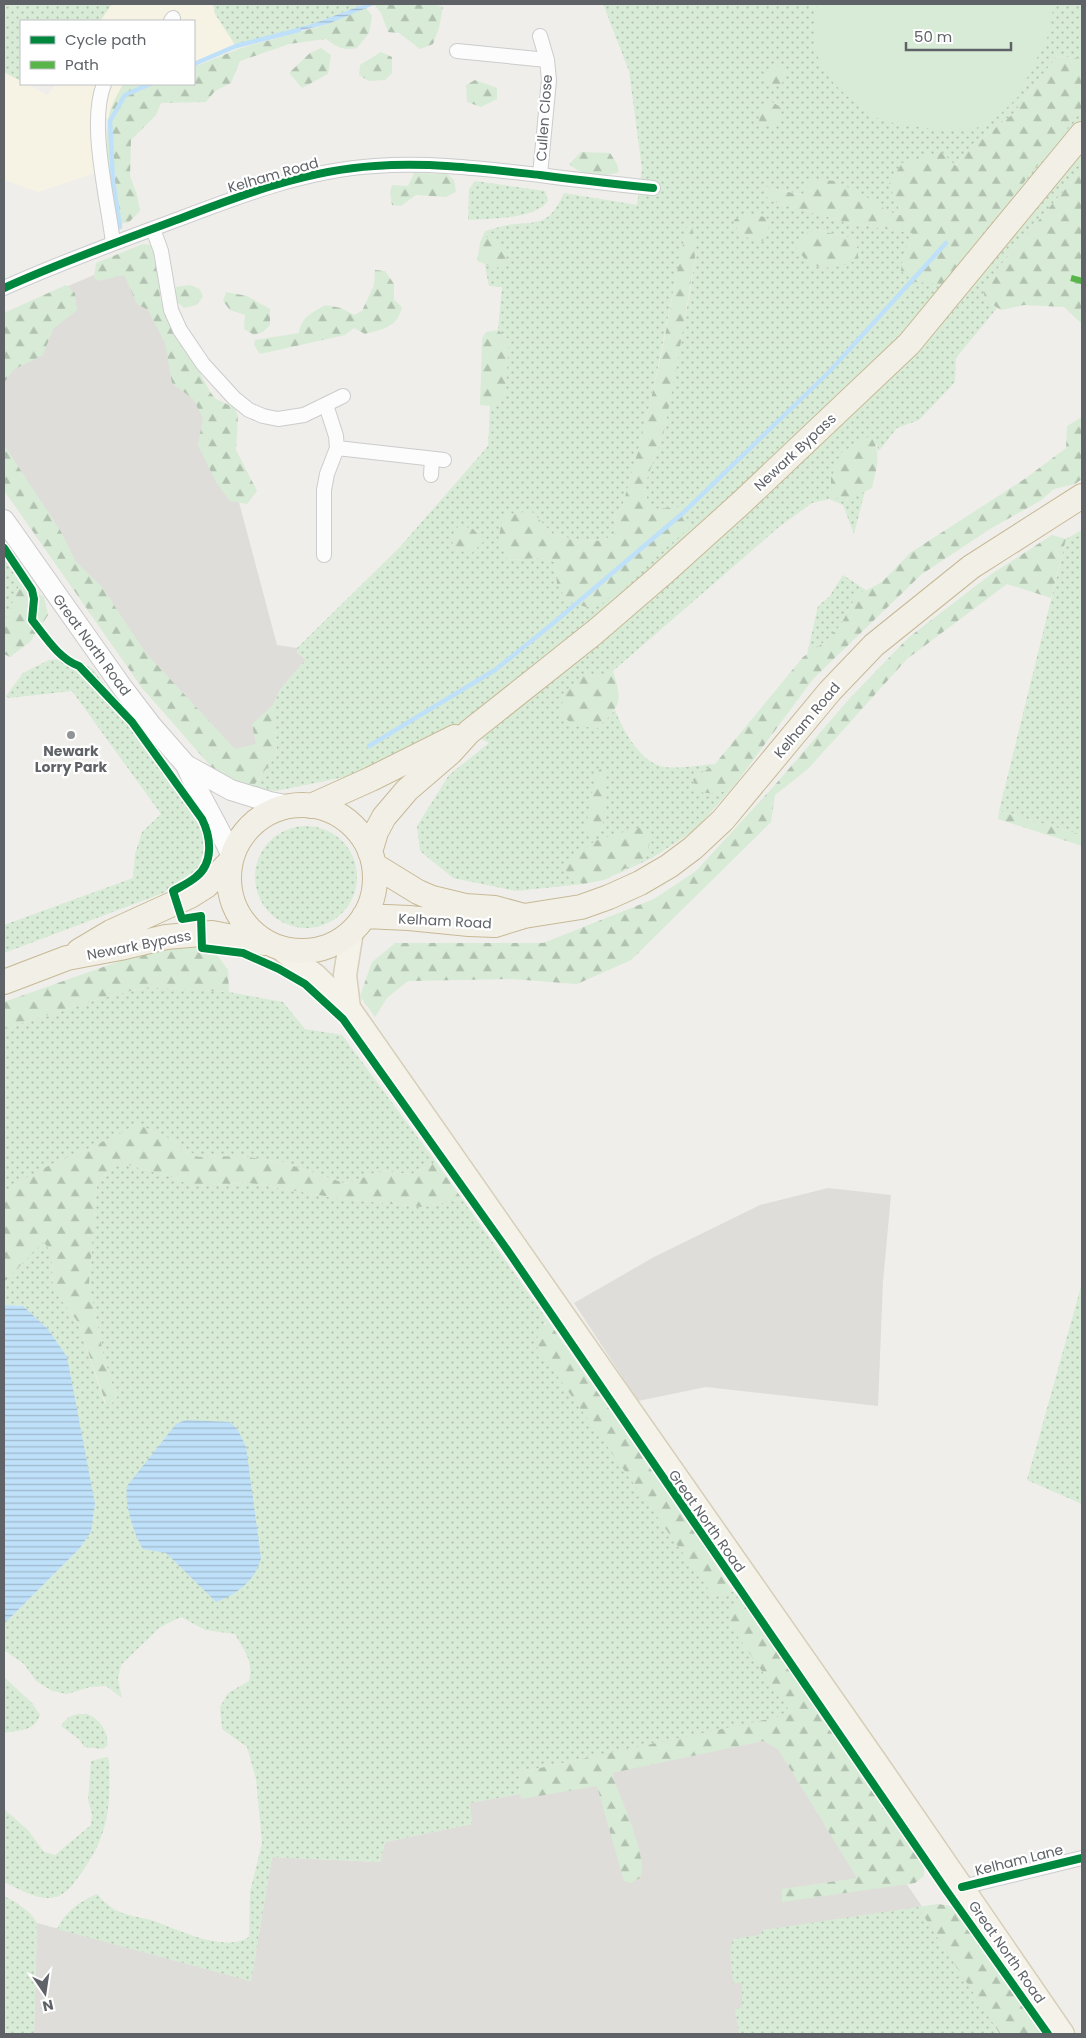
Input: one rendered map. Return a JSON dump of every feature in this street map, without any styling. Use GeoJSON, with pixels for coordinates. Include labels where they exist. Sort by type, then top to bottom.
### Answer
{"type":"FeatureCollection","features":[{"type":"Feature","properties":{"kind":"highway","name":"Newark Bypass"},"geometry":{"type":"LineString","coordinates":[[372,859],[376,832],[384,817],[407,790],[450,753],[468,732],[595,632],[660,576],[741,503],[909,344],[1082,134]]}},
{"type":"Feature","properties":{"kind":"highway","name":"Kelham Road"},"geometry":{"type":"LineString","coordinates":[[358,924],[409,918],[495,925],[524,916],[580,907],[602,900],[640,883],[669,866],[693,848],[723,820],[830,691],[874,645],[971,567],[1082,496]]}},
{"type":"Feature","properties":{"kind":"highway","name":"Newark Bypass"},"geometry":{"type":"LineString","coordinates":[[301,806],[371,779],[441,743],[468,732]]}},
{"type":"Feature","properties":{"kind":"highway"},"geometry":{"type":"LineString","coordinates":[[301,806],[330,810],[347,820],[361,834],[372,859],[374,892],[358,924],[339,941],[317,950],[301,951],[274,946],[252,932],[237,913],[230,891],[228,876],[231,859],[241,838],[256,820],[276,809],[301,806]]}},
{"type":"Feature","properties":{"kind":"highway","name":"Newark Bypass"},"geometry":{"type":"LineString","coordinates":[[4,982],[67,958],[111,932],[190,896],[206,886],[231,859]]}},
{"type":"Feature","properties":{"kind":"highway","name":"Kelham Road"},"geometry":{"type":"LineString","coordinates":[[372,859],[418,892],[432,898],[466,906],[495,908],[524,916]]}},
{"type":"Feature","properties":{"kind":"highway","name":"Newark Bypass"},"geometry":{"type":"LineString","coordinates":[[67,958],[166,937],[201,933],[236,937],[274,946]]}},
{"type":"Feature","properties":{"kind":"main road","name":"Great North Road"},"geometry":{"type":"LineString","coordinates":[[4,520],[122,687],[186,765],[195,787],[209,808],[231,859]]}},
{"type":"Feature","properties":{"kind":"main road","name":"Great North Road"},"geometry":{"type":"LineString","coordinates":[[186,765],[231,790],[270,802],[301,806]]}},
{"type":"Feature","properties":{"kind":"main road","name":"Great North Road"},"geometry":{"type":"LineString","coordinates":[[349,1008],[345,975],[358,924]]}},
{"type":"Feature","properties":{"kind":"main road","name":"Great North Road"},"geometry":{"type":"LineString","coordinates":[[274,946],[321,980],[349,1008],[863,1742],[1063,2034]]}},
{"type":"Feature","properties":{"kind":"street","name":"Cullen Close"},"geometry":{"type":"LineString","coordinates":[[540,36],[547,60],[548,80],[540,175]]}},
{"type":"Feature","properties":{"kind":"street","name":"Cullen Close"},"geometry":{"type":"LineString","coordinates":[[457,51],[547,60]]}},
{"type":"Feature","properties":{"kind":"street"},"geometry":{"type":"LineString","coordinates":[[104,85],[99,96],[98,118],[113,243]]}},
{"type":"Feature","properties":{"kind":"street","name":"Kelham Road"},"geometry":{"type":"LineString","coordinates":[[4,288],[59,263],[273,185],[348,169],[418,164],[476,167],[653,188]]}},
{"type":"Feature","properties":{"kind":"street"},"geometry":{"type":"LineString","coordinates":[[153,229],[161,251],[171,310],[180,330],[202,364],[234,398],[249,410],[278,419],[304,415],[343,396]]}},
{"type":"Feature","properties":{"kind":"street"},"geometry":{"type":"LineString","coordinates":[[324,555],[324,490],[327,474],[337,448],[336,436],[326,405]]}},
{"type":"Feature","properties":{"kind":"street"},"geometry":{"type":"LineString","coordinates":[[337,448],[438,459],[430,476]]}},
{"type":"Feature","properties":{"kind":"street","name":"Kelham Lane"},"geometry":{"type":"LineString","coordinates":[[962,1887],[1082,1858]]}},
{"type":"Feature","properties":{"kind":"shaded area"},"geometry":{"type":"Polygon","coordinates":[[[112,4],[213,4],[215,14],[236,46],[195,64],[195,20],[101,20],[112,4]]]}},
{"type":"Feature","properties":{"kind":"shaded area"},"geometry":{"type":"Polygon","coordinates":[[[4,72],[20,80],[20,85],[28,85],[48,95],[55,85],[148,85],[125,95],[105,121],[110,168],[38,192],[4,180],[4,72]]]}},
{"type":"Feature","properties":{"kind":"shaded area"},"geometry":{"type":"Polygon","coordinates":[[[144,254],[163,316],[236,491],[277,645],[297,648],[297,653],[306,659],[280,690],[273,705],[274,725],[252,788],[143,689],[4,490],[4,313],[144,254]]]}},
{"type":"Feature","properties":{"kind":"shaded area"},"geometry":{"type":"Polygon","coordinates":[[[828,1188],[891,1195],[883,1282],[878,1406],[706,1387],[638,1401],[574,1303],[654,1257],[760,1205],[828,1188]]]}},
{"type":"Feature","properties":{"kind":"shaded area"},"geometry":{"type":"Polygon","coordinates":[[[792,1714],[1008,2034],[34,2034],[37,1923],[251,1981],[272,1857],[380,1862],[385,1842],[472,1824],[469,1803],[520,1794],[597,1754],[792,1714]]]}},
{"type":"Feature","properties":{"kind":"green space"},"geometry":{"type":"Polygon","coordinates":[[[4,4],[112,4],[101,20],[20,20],[20,80],[4,72],[4,4]]]}},
{"type":"Feature","properties":{"kind":"green space"},"geometry":{"type":"Polygon","coordinates":[[[213,4],[365,4],[318,22],[236,46],[215,14],[213,4]]]}},
{"type":"Feature","properties":{"kind":"green space"},"geometry":{"type":"Polygon","coordinates":[[[374,4],[433,4],[443,7],[439,28],[433,44],[420,49],[399,33],[388,32],[381,13],[374,4]]]}},
{"type":"Feature","properties":{"kind":"green space"},"geometry":{"type":"Polygon","coordinates":[[[603,4],[1082,4],[1082,59],[1057,56],[1013,114],[966,151],[918,218],[766,187],[768,200],[849,223],[913,233],[903,257],[1028,175],[1082,110],[1082,169],[983,286],[985,300],[997,308],[956,358],[955,382],[919,420],[897,428],[878,452],[877,444],[844,502],[865,491],[854,534],[843,505],[829,499],[812,503],[779,527],[613,671],[597,676],[584,675],[598,728],[615,710],[632,742],[652,762],[660,766],[672,768],[715,764],[693,779],[717,794],[734,786],[695,830],[652,858],[604,880],[645,858],[568,875],[583,884],[516,891],[453,878],[420,851],[417,826],[449,775],[489,743],[454,726],[354,775],[276,791],[252,788],[277,754],[273,705],[280,690],[306,659],[297,653],[297,648],[399,548],[488,446],[490,406],[501,401],[509,340],[498,330],[502,287],[489,286],[480,243],[485,231],[505,225],[542,220],[553,212],[564,193],[637,205],[642,169],[629,71],[603,4]],[[688,225],[640,444],[622,507],[614,514],[616,533],[602,541],[579,540],[554,535],[531,511],[508,560],[540,558],[555,562],[557,584],[679,508],[656,510],[648,502],[644,487],[664,431],[691,286],[695,257],[688,225]],[[814,229],[858,259],[858,249],[851,238],[814,229]]]}},
{"type":"Feature","properties":{"kind":"green space"},"geometry":{"type":"Polygon","coordinates":[[[817,4],[1054,4],[1049,34],[1017,98],[996,118],[980,127],[963,130],[933,129],[893,123],[874,117],[860,108],[834,84],[816,54],[814,23],[817,4]]]}},
{"type":"Feature","properties":{"kind":"green space"},"geometry":{"type":"Polygon","coordinates":[[[366,8],[372,16],[369,33],[357,48],[340,48],[326,39],[289,44],[240,61],[231,83],[215,91],[206,102],[161,103],[156,115],[131,140],[130,176],[137,195],[140,211],[129,222],[117,225],[108,166],[107,134],[111,108],[122,85],[195,85],[195,64],[199,65],[241,48],[328,24],[366,8]]]}},
{"type":"Feature","properties":{"kind":"green space"},"geometry":{"type":"Polygon","coordinates":[[[321,48],[331,55],[328,74],[302,88],[289,73],[310,53],[321,48]]]}},
{"type":"Feature","properties":{"kind":"green space"},"geometry":{"type":"Polygon","coordinates":[[[381,52],[392,57],[392,73],[385,80],[369,81],[359,75],[360,65],[381,52]]]}},
{"type":"Feature","properties":{"kind":"green space"},"geometry":{"type":"Polygon","coordinates":[[[1057,56],[1082,59],[1082,110],[942,284],[915,282],[901,271],[903,257],[912,233],[849,223],[768,200],[766,187],[802,195],[811,179],[835,181],[882,205],[884,211],[901,215],[889,184],[902,163],[942,152],[956,166],[966,151],[1013,114],[1057,56]]]}},
{"type":"Feature","properties":{"kind":"green space"},"geometry":{"type":"Polygon","coordinates":[[[775,66],[782,69],[785,76],[782,83],[775,86],[768,83],[765,76],[768,69],[775,66]]]}},
{"type":"Feature","properties":{"kind":"green space"},"geometry":{"type":"Polygon","coordinates":[[[475,80],[497,88],[497,99],[481,107],[467,102],[466,85],[475,80]]]}},
{"type":"Feature","properties":{"kind":"green space"},"geometry":{"type":"Polygon","coordinates":[[[772,102],[782,108],[780,118],[773,124],[759,124],[760,107],[772,102]]]}},
{"type":"Feature","properties":{"kind":"green space"},"geometry":{"type":"Polygon","coordinates":[[[581,152],[610,153],[617,164],[619,172],[599,176],[581,172],[569,164],[581,152]]]}},
{"type":"Feature","properties":{"kind":"green space"},"geometry":{"type":"Polygon","coordinates":[[[1082,169],[1082,324],[1064,307],[1024,305],[1001,310],[985,300],[983,286],[1082,169]]]}},
{"type":"Feature","properties":{"kind":"green space"},"geometry":{"type":"Polygon","coordinates":[[[414,173],[447,174],[454,180],[456,192],[446,197],[416,195],[401,206],[392,205],[390,192],[392,185],[408,186],[414,173]]]}},
{"type":"Feature","properties":{"kind":"green space"},"geometry":{"type":"Polygon","coordinates":[[[475,181],[545,191],[548,201],[532,212],[522,215],[468,220],[469,189],[475,181]]]}},
{"type":"Feature","properties":{"kind":"green space"},"geometry":{"type":"Polygon","coordinates":[[[747,213],[764,217],[769,226],[764,241],[740,236],[734,220],[747,213]]]}},
{"type":"Feature","properties":{"kind":"green space"},"geometry":{"type":"Polygon","coordinates":[[[688,224],[692,224],[695,257],[676,371],[664,431],[644,487],[648,502],[656,509],[679,507],[689,528],[599,606],[586,607],[567,601],[557,584],[555,562],[540,558],[508,560],[498,542],[503,515],[531,511],[554,535],[579,540],[602,541],[616,533],[614,514],[622,507],[645,422],[688,224]]]}},
{"type":"Feature","properties":{"kind":"green space"},"geometry":{"type":"Polygon","coordinates":[[[813,229],[851,238],[858,249],[858,260],[826,268],[813,265],[807,261],[794,244],[813,229]]]}},
{"type":"Feature","properties":{"kind":"green space"},"geometry":{"type":"Polygon","coordinates":[[[492,233],[505,252],[507,264],[496,268],[477,261],[480,243],[492,233]]]}},
{"type":"Feature","properties":{"kind":"green space"},"geometry":{"type":"Polygon","coordinates":[[[143,244],[157,246],[162,271],[159,286],[160,297],[165,314],[177,336],[210,392],[216,399],[235,408],[238,417],[236,450],[257,491],[247,504],[230,501],[216,482],[198,445],[203,418],[193,399],[172,383],[165,343],[148,310],[137,304],[124,275],[98,281],[94,277],[96,263],[143,244]]]}},
{"type":"Feature","properties":{"kind":"green space"},"geometry":{"type":"Polygon","coordinates":[[[375,270],[385,271],[394,284],[394,300],[402,307],[400,314],[393,323],[383,329],[365,334],[354,328],[345,335],[260,354],[254,345],[255,340],[299,333],[305,319],[325,305],[341,308],[354,315],[362,311],[374,285],[375,270]]]}},
{"type":"Feature","properties":{"kind":"green space"},"geometry":{"type":"Polygon","coordinates":[[[66,285],[75,293],[77,310],[53,329],[43,355],[13,370],[4,383],[4,313],[66,285]]]}},
{"type":"Feature","properties":{"kind":"green space"},"geometry":{"type":"Polygon","coordinates":[[[190,285],[200,289],[203,297],[196,305],[184,308],[175,300],[176,287],[190,285]]]}},
{"type":"Feature","properties":{"kind":"green space"},"geometry":{"type":"Polygon","coordinates":[[[226,292],[247,296],[270,309],[270,325],[263,332],[254,335],[244,329],[245,315],[230,310],[223,301],[226,292]]]}},
{"type":"Feature","properties":{"kind":"green space"},"geometry":{"type":"Polygon","coordinates":[[[498,330],[509,340],[506,386],[501,401],[490,406],[480,405],[482,338],[486,332],[498,330]]]}},
{"type":"Feature","properties":{"kind":"green space"},"geometry":{"type":"Polygon","coordinates":[[[1082,417],[1082,479],[1075,484],[1054,489],[1040,501],[990,529],[922,574],[813,679],[734,786],[717,794],[697,792],[693,779],[715,764],[803,657],[826,641],[840,626],[857,595],[882,582],[910,553],[1026,478],[1066,448],[1067,426],[1082,417]]]}},
{"type":"Feature","properties":{"kind":"green space"},"geometry":{"type":"Polygon","coordinates":[[[870,436],[874,442],[877,454],[877,467],[872,488],[844,502],[831,495],[831,478],[842,452],[870,436]]]}},
{"type":"Feature","properties":{"kind":"green space"},"geometry":{"type":"Polygon","coordinates":[[[4,445],[60,530],[76,562],[102,587],[145,652],[235,749],[256,744],[252,724],[273,705],[277,754],[252,788],[214,770],[143,689],[4,490],[4,445]]]}},
{"type":"Feature","properties":{"kind":"green space"},"geometry":{"type":"Polygon","coordinates":[[[459,525],[473,529],[484,541],[472,553],[455,550],[451,538],[459,525]]]}},
{"type":"Feature","properties":{"kind":"green space"},"geometry":{"type":"Polygon","coordinates":[[[1082,530],[1082,835],[999,811],[1066,539],[1082,530]]]}},
{"type":"Feature","properties":{"kind":"green space"},"geometry":{"type":"Polygon","coordinates":[[[1052,535],[1066,539],[1051,598],[1007,584],[907,659],[808,769],[775,795],[771,822],[631,960],[577,984],[512,979],[408,981],[387,998],[375,1017],[360,996],[372,962],[395,943],[543,943],[654,899],[696,871],[774,786],[850,698],[908,638],[990,575],[1052,535]]]}},
{"type":"Feature","properties":{"kind":"green space"},"geometry":{"type":"Polygon","coordinates":[[[4,558],[20,583],[4,625],[4,558]]]}},
{"type":"Feature","properties":{"kind":"green space"},"geometry":{"type":"Polygon","coordinates":[[[843,575],[866,590],[854,601],[836,630],[825,642],[807,655],[818,606],[829,597],[843,575]]]}},
{"type":"Feature","properties":{"kind":"green space"},"geometry":{"type":"Polygon","coordinates":[[[20,583],[44,597],[48,615],[30,642],[10,657],[4,654],[4,625],[20,583]]]}},
{"type":"Feature","properties":{"kind":"green space"},"geometry":{"type":"Polygon","coordinates":[[[75,658],[94,670],[202,829],[204,848],[199,868],[163,893],[4,953],[4,925],[133,878],[135,854],[142,832],[161,814],[72,691],[9,698],[6,696],[23,673],[49,660],[75,658]]]}},
{"type":"Feature","properties":{"kind":"green space"},"geometry":{"type":"Polygon","coordinates":[[[613,671],[618,690],[618,702],[598,728],[574,726],[561,714],[563,696],[584,675],[597,676],[613,671]]]}},
{"type":"Feature","properties":{"kind":"green space"},"geometry":{"type":"Polygon","coordinates":[[[600,769],[607,772],[603,823],[600,835],[591,837],[586,827],[595,776],[600,769]]]}},
{"type":"Feature","properties":{"kind":"green space"},"geometry":{"type":"Polygon","coordinates":[[[999,811],[1082,835],[1082,846],[998,819],[999,811]]]}},
{"type":"Feature","properties":{"kind":"green space"},"geometry":{"type":"Polygon","coordinates":[[[306,826],[326,830],[342,841],[353,857],[357,877],[353,897],[342,913],[326,924],[306,928],[286,924],[270,913],[259,897],[255,877],[259,857],[270,841],[286,830],[306,826]]]}},
{"type":"Feature","properties":{"kind":"green space"},"geometry":{"type":"Polygon","coordinates":[[[636,828],[646,828],[651,839],[645,858],[604,880],[583,884],[568,875],[563,864],[595,841],[636,828]]]}},
{"type":"Feature","properties":{"kind":"green space"},"geometry":{"type":"Polygon","coordinates":[[[195,944],[196,948],[215,952],[228,970],[229,992],[148,987],[105,997],[4,1029],[4,1002],[154,949],[195,944]]]}},
{"type":"Feature","properties":{"kind":"green space"},"geometry":{"type":"Polygon","coordinates":[[[149,987],[229,992],[283,1002],[305,1029],[342,1035],[436,1162],[412,1174],[379,1171],[347,1184],[282,1162],[241,1156],[198,1157],[169,1138],[94,1146],[54,1163],[15,1185],[4,1194],[4,1029],[105,997],[149,987]]]}},
{"type":"Feature","properties":{"kind":"green space"},"geometry":{"type":"Polygon","coordinates":[[[137,1124],[169,1138],[198,1157],[241,1156],[282,1162],[347,1184],[379,1171],[412,1174],[436,1162],[462,1199],[421,1207],[342,1199],[249,1183],[193,1186],[166,1175],[121,1163],[97,1181],[89,1283],[104,1358],[118,1401],[106,1404],[78,1322],[53,1289],[52,1254],[44,1242],[4,1282],[4,1194],[35,1173],[137,1124]]]}},
{"type":"Feature","properties":{"kind":"green space"},"geometry":{"type":"Polygon","coordinates":[[[121,1163],[166,1175],[193,1186],[249,1183],[342,1199],[421,1207],[462,1199],[548,1321],[544,1324],[714,1597],[732,1591],[739,1597],[731,1606],[792,1714],[521,1772],[518,1781],[520,1794],[470,1803],[472,1824],[385,1842],[380,1862],[272,1857],[251,1981],[57,1929],[74,1908],[84,1900],[97,1894],[118,1911],[202,1938],[227,1943],[249,1937],[250,1892],[262,1843],[256,1779],[247,1747],[222,1729],[220,1707],[228,1693],[249,1681],[250,1674],[247,1656],[235,1634],[205,1630],[181,1617],[160,1627],[121,1665],[118,1679],[122,1698],[106,1686],[90,1687],[67,1694],[52,1691],[36,1681],[24,1664],[4,1650],[4,1624],[80,1548],[91,1532],[95,1504],[48,1329],[23,1306],[4,1305],[4,1282],[44,1241],[52,1254],[53,1289],[78,1322],[105,1404],[118,1401],[104,1358],[89,1283],[97,1181],[121,1163]]]}},
{"type":"Feature","properties":{"kind":"green space"},"geometry":{"type":"Polygon","coordinates":[[[1082,1283],[1082,1504],[1027,1480],[1082,1283]]]}},
{"type":"Feature","properties":{"kind":"green space"},"geometry":{"type":"Polygon","coordinates":[[[548,1321],[704,1546],[732,1591],[714,1597],[534,1343],[548,1321]]]}},
{"type":"Feature","properties":{"kind":"green space"},"geometry":{"type":"Polygon","coordinates":[[[739,1597],[923,1863],[924,1876],[915,1883],[782,1902],[782,1889],[857,1878],[778,1749],[763,1741],[612,1773],[632,1826],[640,1855],[642,1868],[640,1878],[631,1883],[624,1881],[597,1786],[521,1799],[518,1780],[521,1772],[792,1714],[729,1624],[731,1606],[739,1597]]]}},
{"type":"Feature","properties":{"kind":"green space"},"geometry":{"type":"Polygon","coordinates":[[[4,1677],[32,1703],[40,1715],[34,1725],[25,1729],[4,1733],[4,1677]]]}},
{"type":"Feature","properties":{"kind":"green space"},"geometry":{"type":"Polygon","coordinates":[[[87,1714],[96,1719],[105,1731],[107,1746],[103,1749],[84,1747],[80,1740],[61,1726],[66,1719],[72,1716],[87,1714]]]}},
{"type":"Feature","properties":{"kind":"green space"},"geometry":{"type":"Polygon","coordinates":[[[106,1757],[109,1760],[109,1794],[105,1823],[95,1850],[69,1889],[55,1897],[44,1898],[32,1895],[4,1882],[4,1809],[28,1830],[44,1852],[55,1855],[91,1825],[92,1814],[88,1800],[91,1761],[106,1757]]]}},
{"type":"Feature","properties":{"kind":"green space"},"geometry":{"type":"Polygon","coordinates":[[[4,1896],[26,1910],[37,1923],[34,2034],[4,2034],[4,1896]]]}},
{"type":"Feature","properties":{"kind":"green space"},"geometry":{"type":"Polygon","coordinates":[[[938,1904],[950,1906],[957,1911],[1043,2034],[1000,2034],[918,1907],[938,1904]]]}},
{"type":"Feature","properties":{"kind":"green space"},"geometry":{"type":"Polygon","coordinates":[[[918,1907],[1000,2034],[739,2034],[735,2009],[742,2008],[742,1983],[733,1983],[730,1951],[733,1939],[760,1935],[763,1930],[918,1907]]]}},
{"type":"Feature","properties":{"kind":"water"},"geometry":{"type":"Polygon","coordinates":[[[365,4],[376,4],[328,24],[236,46],[318,22],[365,4]]]}},
{"type":"Feature","properties":{"kind":"water"},"geometry":{"type":"Polygon","coordinates":[[[4,1305],[23,1306],[48,1329],[67,1357],[95,1504],[91,1532],[80,1548],[4,1624],[4,1305]]]}},
{"type":"Feature","properties":{"kind":"water"},"geometry":{"type":"Polygon","coordinates":[[[186,1420],[230,1422],[238,1430],[246,1447],[261,1558],[255,1573],[244,1586],[216,1602],[166,1553],[143,1549],[128,1510],[127,1486],[176,1424],[186,1420]]]}},
{"type":"Feature","properties":{"kind":"waterway"},"geometry":{"type":"LineString","coordinates":[[195,64],[236,46],[299,30]]}},
{"type":"Feature","properties":{"kind":"waterway"},"geometry":{"type":"LineString","coordinates":[[120,227],[113,181],[110,121],[125,95],[148,85]]}},
{"type":"Feature","properties":{"kind":"waterway"},"geometry":{"type":"LineString","coordinates":[[369,746],[495,670],[683,513],[828,373],[946,243]]}},
{"type":"Feature","properties":{"kind":"marked path"},"geometry":{"type":"LineString","coordinates":[[1071,278],[1082,281]]}},
{"type":"Feature","properties":{"kind":"cycle path"},"geometry":{"type":"LineString","coordinates":[[4,288],[91,252],[251,193],[300,178],[350,168],[396,165],[458,167],[653,188]]}},
{"type":"Feature","properties":{"kind":"cycle path"},"geometry":{"type":"LineString","coordinates":[[4,548],[32,590],[34,599],[32,620],[59,653],[79,666],[132,722],[202,819],[209,842],[206,865],[196,877],[173,891],[182,919],[201,916],[202,948],[243,953],[279,969],[305,984],[343,1019],[508,1251],[946,1890],[1048,2034]]}},
{"type":"Feature","properties":{"kind":"cycle path"},"geometry":{"type":"LineString","coordinates":[[962,1887],[1082,1858]]}},
{"type":"Feature","properties":{"kind":"place","name":"Newark Lorry Park"},"geometry":{"type":"Point","coordinates":[71,735]}}]}
